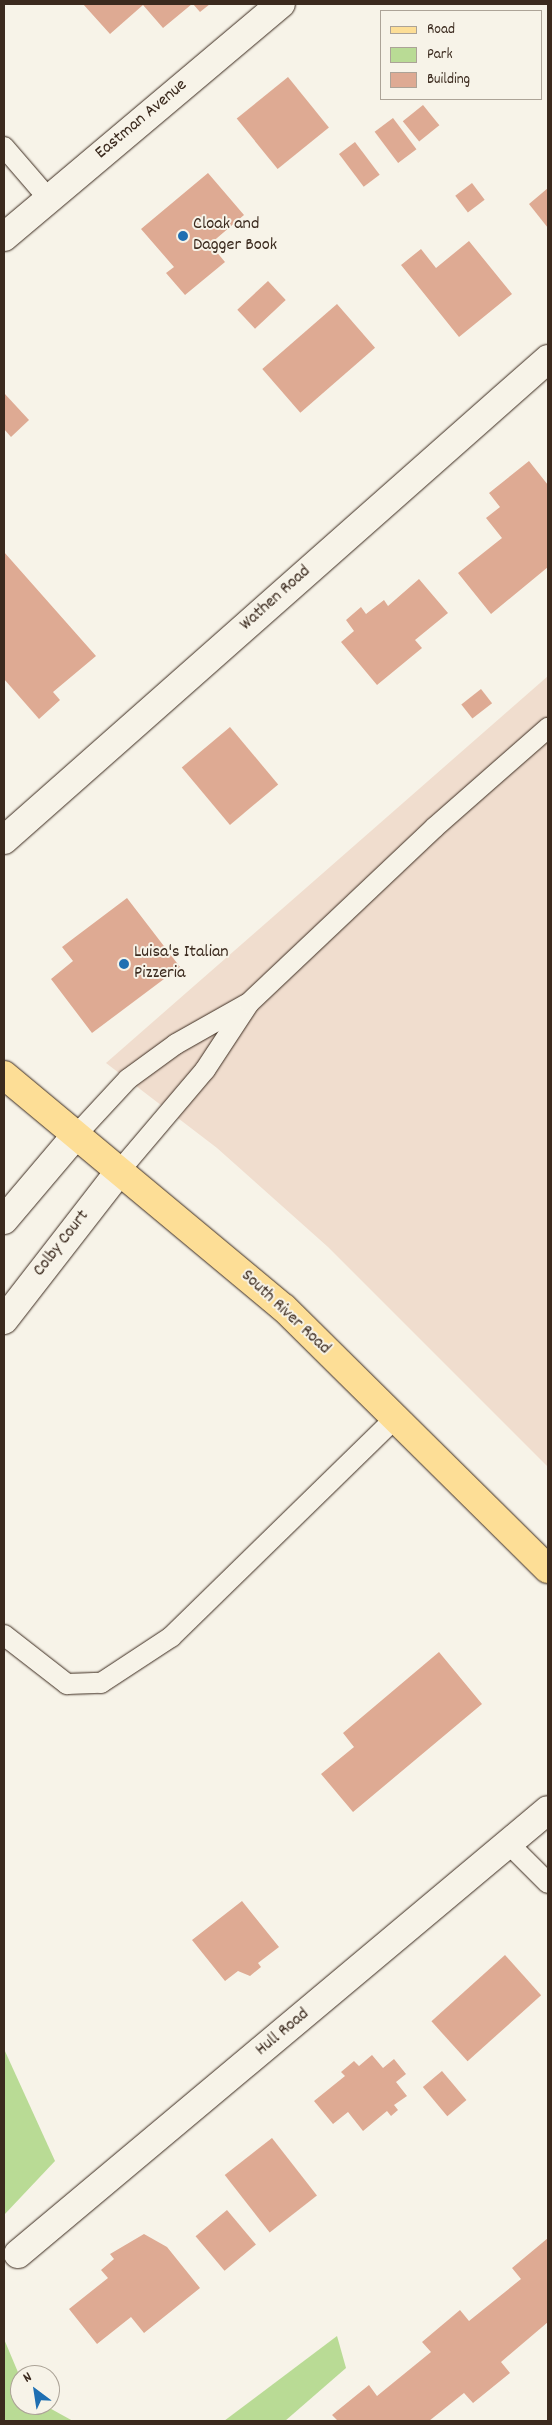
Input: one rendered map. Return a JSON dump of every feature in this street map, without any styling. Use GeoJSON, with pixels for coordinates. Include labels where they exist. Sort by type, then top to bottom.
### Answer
{"type":"FeatureCollection","features":[{"type":"Feature","properties":{"kind":"main road","name":"South River Road"},"geometry":{"type":"LineString","coordinates":[[4,1075],[121,1169],[284,1308],[394,1420],[545,1559]]}},
{"type":"Feature","properties":{"kind":"street","name":"Eastman Avenue"},"geometry":{"type":"LineString","coordinates":[[4,237],[48,198],[281,4]]}},
{"type":"Feature","properties":{"kind":"street","name":"Wathen Road"},"geometry":{"type":"LineString","coordinates":[[4,840],[548,359]]}},
{"type":"Feature","properties":{"kind":"street"},"geometry":{"type":"LineString","coordinates":[[4,1220],[77,1134]]}},
{"type":"Feature","properties":{"kind":"street","name":"Colby Court"},"geometry":{"type":"LineString","coordinates":[[4,1320],[121,1169]]}},
{"type":"Feature","properties":{"kind":"street","name":"Hull Road"},"geometry":{"type":"LineString","coordinates":[[18,2254],[548,1810]]}},
{"type":"Feature","properties":{"kind":"lane"},"geometry":{"type":"LineString","coordinates":[[4,147],[48,198]]}},
{"type":"Feature","properties":{"kind":"lane"},"geometry":{"type":"LineString","coordinates":[[121,1169],[205,1070],[249,1003],[434,828],[548,728]]}},
{"type":"Feature","properties":{"kind":"lane"},"geometry":{"type":"LineString","coordinates":[[77,1134],[128,1079],[176,1044],[249,1003]]}},
{"type":"Feature","properties":{"kind":"lane"},"geometry":{"type":"LineString","coordinates":[[4,1635],[67,1684],[101,1683],[170,1637],[394,1420]]}},
{"type":"Feature","properties":{"kind":"lane"},"geometry":{"type":"LineString","coordinates":[[509,1844],[548,1883]]}},
{"type":"Feature","properties":{"kind":"shaded area"},"geometry":{"type":"Polygon","coordinates":[[[548,676],[548,1467],[328,1247],[217,1148],[106,1063],[548,676]]]}},
{"type":"Feature","properties":{"kind":"green space"},"geometry":{"type":"Polygon","coordinates":[[[4,2049],[55,2161],[4,2215],[4,2049]]]}},
{"type":"Feature","properties":{"kind":"green space"},"geometry":{"type":"Polygon","coordinates":[[[337,2336],[346,2368],[285,2421],[224,2421],[337,2336]]]}},
{"type":"Feature","properties":{"kind":"green space"},"geometry":{"type":"Polygon","coordinates":[[[4,2339],[15,2365],[10,2365],[10,2415],[60,2414],[73,2421],[4,2421],[4,2339]]]}},
{"type":"Feature","properties":{"kind":"building"},"geometry":{"type":"Polygon","coordinates":[[[83,4],[192,4],[163,28],[143,5],[110,34],[83,4]]]}},
{"type":"Feature","properties":{"kind":"building"},"geometry":{"type":"Polygon","coordinates":[[[193,4],[210,4],[200,12],[193,4]]]}},
{"type":"Feature","properties":{"kind":"building"},"geometry":{"type":"Polygon","coordinates":[[[288,77],[329,128],[278,169],[237,119],[288,77]]]}},
{"type":"Feature","properties":{"kind":"building"},"geometry":{"type":"Polygon","coordinates":[[[423,105],[439,125],[419,142],[403,121],[423,105]]]}},
{"type":"Feature","properties":{"kind":"building"},"geometry":{"type":"Polygon","coordinates":[[[393,118],[416,149],[398,163],[375,132],[393,118]]]}},
{"type":"Feature","properties":{"kind":"building"},"geometry":{"type":"Polygon","coordinates":[[[355,142],[380,175],[364,187],[339,154],[355,142]]]}},
{"type":"Feature","properties":{"kind":"building","name":"Cloak and Dagger Book"},"geometry":{"type":"Polygon","coordinates":[[[208,173],[244,215],[210,244],[225,262],[185,295],[166,273],[174,267],[141,229],[208,173]]]}},
{"type":"Feature","properties":{"kind":"building"},"geometry":{"type":"Polygon","coordinates":[[[472,183],[485,200],[468,212],[455,196],[472,183]]]}},
{"type":"Feature","properties":{"kind":"building"},"geometry":{"type":"Polygon","coordinates":[[[548,188],[548,228],[529,204],[548,188]]]}},
{"type":"Feature","properties":{"kind":"building"},"geometry":{"type":"Polygon","coordinates":[[[469,241],[512,294],[459,337],[401,265],[421,249],[436,268],[469,241]]]}},
{"type":"Feature","properties":{"kind":"building"},"geometry":{"type":"Polygon","coordinates":[[[268,281],[286,300],[255,329],[237,310],[268,281]]]}},
{"type":"Feature","properties":{"kind":"building"},"geometry":{"type":"Polygon","coordinates":[[[337,304],[375,348],[300,413],[262,369],[337,304]]]}},
{"type":"Feature","properties":{"kind":"building"},"geometry":{"type":"Polygon","coordinates":[[[4,393],[29,420],[11,437],[4,429],[4,393]]]}},
{"type":"Feature","properties":{"kind":"building"},"geometry":{"type":"Polygon","coordinates":[[[529,461],[548,485],[548,567],[491,614],[458,573],[502,538],[486,518],[500,507],[489,493],[529,461]]]}},
{"type":"Feature","properties":{"kind":"building"},"geometry":{"type":"Polygon","coordinates":[[[4,552],[96,656],[53,692],[60,700],[39,719],[4,679],[4,552]]]}},
{"type":"Feature","properties":{"kind":"building"},"geometry":{"type":"Polygon","coordinates":[[[419,579],[448,613],[415,640],[422,648],[377,685],[341,642],[354,631],[346,620],[361,607],[366,614],[384,600],[388,606],[419,579]]]}},
{"type":"Feature","properties":{"kind":"building"},"geometry":{"type":"Polygon","coordinates":[[[481,689],[492,703],[472,719],[461,704],[481,689]]]}},
{"type":"Feature","properties":{"kind":"building"},"geometry":{"type":"Polygon","coordinates":[[[230,727],[278,784],[230,825],[182,767],[230,727]]]}},
{"type":"Feature","properties":{"kind":"building","name":"Luisa's Italian Pizzeria"},"geometry":{"type":"Polygon","coordinates":[[[127,898],[180,967],[92,1033],[51,979],[73,961],[62,947],[127,898]]]}},
{"type":"Feature","properties":{"kind":"building"},"geometry":{"type":"Polygon","coordinates":[[[439,1652],[482,1704],[353,1812],[321,1774],[354,1747],[343,1733],[439,1652]]]}},
{"type":"Feature","properties":{"kind":"building"},"geometry":{"type":"Polygon","coordinates":[[[242,1901],[279,1947],[258,1963],[261,1967],[250,1976],[238,1971],[225,1981],[192,1940],[242,1901]]]}},
{"type":"Feature","properties":{"kind":"building"},"geometry":{"type":"Polygon","coordinates":[[[505,1955],[541,1995],[468,2061],[431,2021],[505,1955]]]}},
{"type":"Feature","properties":{"kind":"building"},"geometry":{"type":"Polygon","coordinates":[[[372,2055],[383,2068],[394,2059],[406,2074],[396,2082],[407,2096],[394,2105],[398,2110],[391,2116],[387,2111],[363,2131],[348,2112],[333,2124],[314,2101],[345,2076],[341,2072],[354,2061],[359,2066],[372,2055]]]}},
{"type":"Feature","properties":{"kind":"building"},"geometry":{"type":"Polygon","coordinates":[[[442,2071],[466,2100],[447,2116],[423,2087],[442,2071]]]}},
{"type":"Feature","properties":{"kind":"building"},"geometry":{"type":"Polygon","coordinates":[[[272,2138],[317,2196],[270,2232],[225,2175],[272,2138]]]}},
{"type":"Feature","properties":{"kind":"building"},"geometry":{"type":"Polygon","coordinates":[[[227,2210],[256,2244],[225,2271],[196,2236],[227,2210]]]}},
{"type":"Feature","properties":{"kind":"building"},"geometry":{"type":"Polygon","coordinates":[[[144,2234],[167,2247],[200,2288],[144,2333],[131,2317],[97,2344],[69,2309],[108,2278],[101,2270],[114,2259],[110,2254],[144,2234]]]}},
{"type":"Feature","properties":{"kind":"building"},"geometry":{"type":"Polygon","coordinates":[[[548,2238],[548,2322],[501,2362],[510,2373],[473,2403],[464,2393],[429,2421],[338,2421],[332,2415],[369,2385],[377,2396],[431,2352],[422,2342],[460,2310],[469,2321],[521,2279],[512,2268],[548,2238]]]}},
{"type":"Feature","properties":{"kind":"place","name":"Cloak and Dagger Book"},"geometry":{"type":"Point","coordinates":[183,236]}},
{"type":"Feature","properties":{"kind":"place","name":"Luisa's Italian Pizzeria"},"geometry":{"type":"Point","coordinates":[124,964]}}]}
